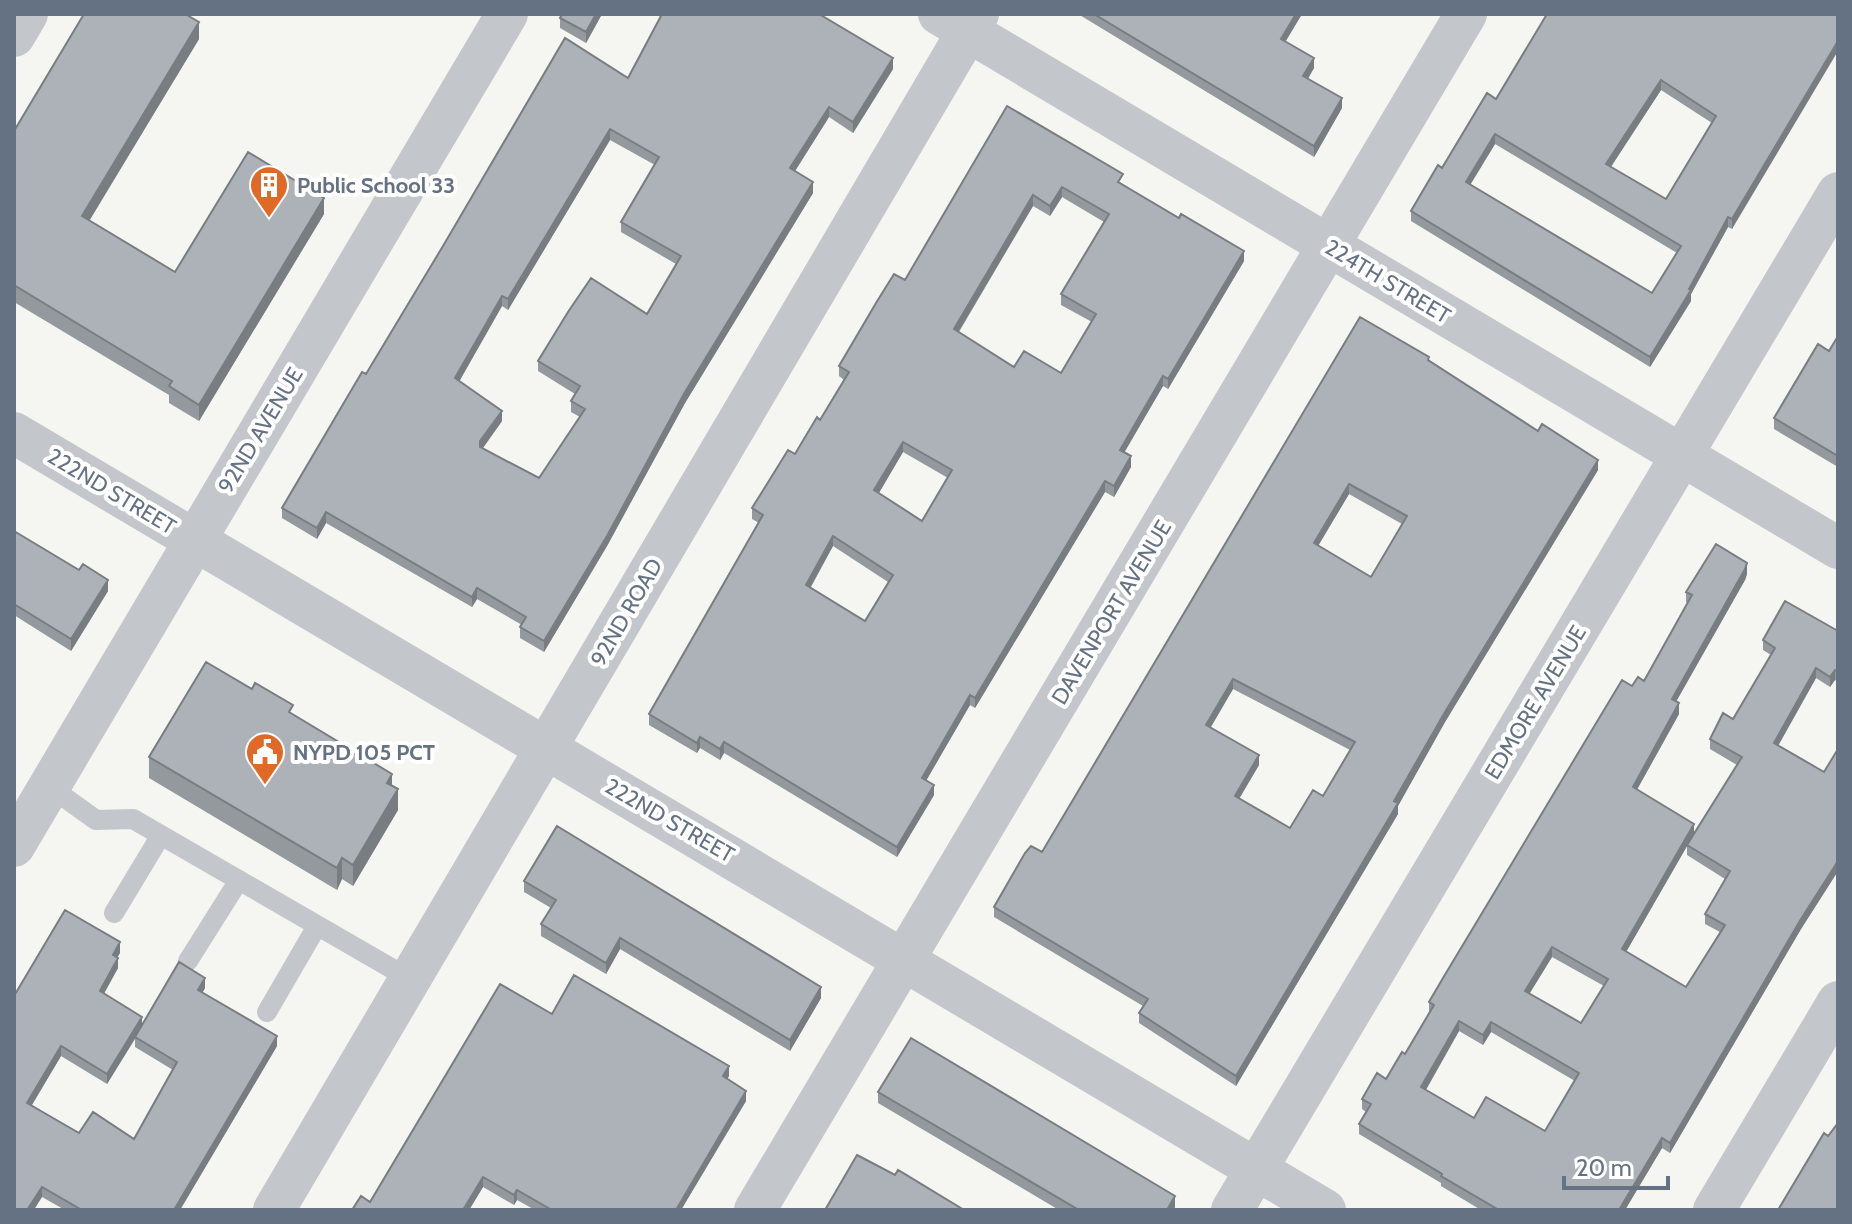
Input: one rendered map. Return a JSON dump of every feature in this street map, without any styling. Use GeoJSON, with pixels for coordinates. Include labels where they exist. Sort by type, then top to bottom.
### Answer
{"type":"FeatureCollection","features":[{"type":"Feature","properties":{"kind":"street"},"geometry":{"type":"LineString","coordinates":[[14,36],[27,14]]}},
{"type":"Feature","properties":{"kind":"street","name":"92ND AVENUE"},"geometry":{"type":"LineString","coordinates":[[14,846],[507,14]]}},
{"type":"Feature","properties":{"kind":"street","name":"DAVENPORT AVENUE"},"geometry":{"type":"LineString","coordinates":[[755,1210],[1466,14]]}},
{"type":"Feature","properties":{"kind":"street","name":"224TH STREET"},"geometry":{"type":"LineString","coordinates":[[962,20],[1329,246],[1838,548]]}},
{"type":"Feature","properties":{"kind":"street","name":"92ND ROAD"},"geometry":{"type":"LineString","coordinates":[[274,1210],[546,748],[962,20]]}},
{"type":"Feature","properties":{"kind":"street","name":"EDMORE AVENUE"},"geometry":{"type":"LineString","coordinates":[[1232,1210],[1838,193]]}},
{"type":"Feature","properties":{"kind":"street","name":"222ND STREET"},"geometry":{"type":"LineString","coordinates":[[14,433],[906,958],[1325,1210]]}},
{"type":"Feature","properties":{"kind":"street"},"geometry":{"type":"LineString","coordinates":[[1714,1210],[1838,1002]]}},
{"type":"Feature","properties":{"kind":"lane"},"geometry":{"type":"LineString","coordinates":[[50,787],[96,820],[133,819],[410,979]]}},
{"type":"Feature","properties":{"kind":"lane"},"geometry":{"type":"LineString","coordinates":[[114,913],[161,835]]}},
{"type":"Feature","properties":{"kind":"lane"},"geometry":{"type":"LineString","coordinates":[[188,961],[239,880]]}},
{"type":"Feature","properties":{"kind":"lane"},"geometry":{"type":"LineString","coordinates":[[267,1012],[317,926]]}},
{"type":"Feature","properties":{"kind":"building","name":"Public School 33"},"geometry":{"type":"Polygon","coordinates":[[[84,14],[185,14],[199,22],[82,216],[175,272],[248,152],[324,198],[199,405],[169,386],[172,381],[14,285],[14,131],[84,14]]]}},
{"type":"Feature","properties":{"kind":"building"},"geometry":{"type":"Polygon","coordinates":[[[562,14],[596,14],[586,32],[560,18],[562,14]]]}},
{"type":"Feature","properties":{"kind":"building"},"geometry":{"type":"Polygon","coordinates":[[[662,14],[819,14],[893,58],[853,122],[829,107],[790,168],[813,182],[685,392],[607,536],[544,641],[520,627],[526,617],[477,588],[472,597],[326,512],[317,528],[282,508],[362,372],[366,374],[565,38],[628,78],[662,14]],[[610,129],[508,299],[502,296],[455,378],[502,411],[480,441],[480,447],[539,478],[585,409],[571,401],[580,386],[538,361],[568,312],[591,278],[647,314],[681,256],[621,222],[659,157],[610,129]]]}},
{"type":"Feature","properties":{"kind":"building"},"geometry":{"type":"Polygon","coordinates":[[[1094,14],[1296,14],[1281,39],[1314,58],[1303,76],[1342,98],[1314,146],[1094,14]]]}},
{"type":"Feature","properties":{"kind":"building"},"geometry":{"type":"Polygon","coordinates":[[[1547,14],[1838,14],[1838,41],[1732,219],[1728,217],[1691,290],[1650,357],[1411,211],[1438,165],[1442,168],[1487,93],[1496,99],[1547,14]],[[1661,80],[1606,164],[1666,199],[1716,116],[1661,80]],[[1495,134],[1466,182],[1652,293],[1681,246],[1495,134]]]}},
{"type":"Feature","properties":{"kind":"building"},"geometry":{"type":"Polygon","coordinates":[[[1007,106],[1123,174],[1118,182],[1244,251],[1168,379],[1163,376],[1120,450],[1131,456],[1114,486],[1105,481],[975,698],[970,695],[922,778],[934,785],[897,847],[724,742],[720,749],[700,737],[697,743],[649,714],[763,515],[752,508],[788,450],[795,454],[817,417],[820,420],[849,372],[839,366],[894,274],[905,280],[1007,106]],[[1062,187],[1050,206],[1033,195],[954,329],[1014,367],[1024,351],[1061,373],[1096,314],[1061,294],[1109,214],[1062,187]],[[903,442],[874,490],[922,521],[952,470],[903,442]],[[833,536],[806,585],[865,621],[893,575],[833,536]]]}},
{"type":"Feature","properties":{"kind":"building"},"geometry":{"type":"Polygon","coordinates":[[[1360,317],[1429,357],[1428,360],[1538,431],[1542,424],[1598,460],[1445,712],[1394,801],[1398,803],[1236,1076],[1139,1013],[1148,999],[994,907],[1031,846],[1042,852],[1360,317]],[[1349,484],[1314,543],[1371,577],[1407,516],[1349,484]],[[1233,679],[1206,725],[1259,755],[1235,796],[1290,828],[1313,790],[1323,796],[1355,742],[1233,679]]]}},
{"type":"Feature","properties":{"kind":"building"},"geometry":{"type":"Polygon","coordinates":[[[1838,336],[1838,456],[1774,418],[1818,344],[1829,351],[1838,336]]]}},
{"type":"Feature","properties":{"kind":"building"},"geometry":{"type":"Polygon","coordinates":[[[14,531],[79,570],[83,564],[108,580],[71,639],[14,604],[14,531]]]}},
{"type":"Feature","properties":{"kind":"building"},"geometry":{"type":"Polygon","coordinates":[[[1716,544],[1747,563],[1672,699],[1679,703],[1633,787],[1694,824],[1622,949],[1686,987],[1725,925],[1705,914],[1730,871],[1687,845],[1742,757],[1710,739],[1723,713],[1733,719],[1775,648],[1763,640],[1785,601],[1838,631],[1838,672],[1835,670],[1830,677],[1816,668],[1774,743],[1824,772],[1838,749],[1838,861],[1670,1143],[1662,1138],[1619,1210],[1499,1210],[1359,1124],[1371,1104],[1362,1099],[1377,1073],[1386,1079],[1402,1052],[1405,1054],[1434,1005],[1429,1002],[1622,680],[1632,686],[1638,677],[1644,681],[1692,595],[1686,592],[1716,544]],[[1552,947],[1525,991],[1581,1023],[1608,979],[1552,947]],[[1459,1021],[1421,1087],[1474,1118],[1486,1097],[1545,1131],[1579,1073],[1491,1022],[1483,1035],[1459,1021]]]}},
{"type":"Feature","properties":{"kind":"building","name":"NYPD 105 PCT"},"geometry":{"type":"Polygon","coordinates":[[[206,662],[252,689],[255,683],[293,705],[289,712],[392,774],[387,783],[398,789],[353,865],[342,858],[337,868],[149,757],[206,662]]]}},
{"type":"Feature","properties":{"kind":"building"},"geometry":{"type":"Polygon","coordinates":[[[557,826],[821,987],[790,1040],[620,938],[606,963],[541,924],[556,900],[524,881],[557,826]]]}},
{"type":"Feature","properties":{"kind":"building"},"geometry":{"type":"Polygon","coordinates":[[[65,910],[120,942],[113,955],[118,958],[100,991],[142,1017],[107,1074],[61,1046],[27,1103],[79,1133],[93,1112],[134,1139],[177,1062],[135,1037],[179,962],[205,978],[198,990],[277,1036],[174,1210],[82,1210],[42,1187],[27,1210],[14,1210],[14,996],[65,910]]]}},
{"type":"Feature","properties":{"kind":"building"},"geometry":{"type":"Polygon","coordinates":[[[574,975],[729,1066],[723,1076],[746,1091],[676,1210],[552,1210],[517,1190],[514,1195],[483,1177],[463,1210],[352,1210],[361,1196],[370,1202],[500,984],[552,1014],[574,975]]]}},
{"type":"Feature","properties":{"kind":"building"},"geometry":{"type":"Polygon","coordinates":[[[911,1038],[1175,1196],[1167,1210],[1079,1210],[878,1092],[911,1038]]]}},
{"type":"Feature","properties":{"kind":"building"},"geometry":{"type":"Polygon","coordinates":[[[1838,1123],[1838,1210],[1778,1210],[1824,1133],[1828,1136],[1838,1123]]]}},
{"type":"Feature","properties":{"kind":"building"},"geometry":{"type":"Polygon","coordinates":[[[857,1155],[895,1175],[898,1170],[964,1210],[825,1210],[857,1155]]]}},
{"type":"Feature","properties":{"kind":"place","name":"Public School 33"},"geometry":{"type":"Point","coordinates":[269,219]}},
{"type":"Feature","properties":{"kind":"place","name":"NYPD 105 PCT"},"geometry":{"type":"Point","coordinates":[265,786]}}]}
